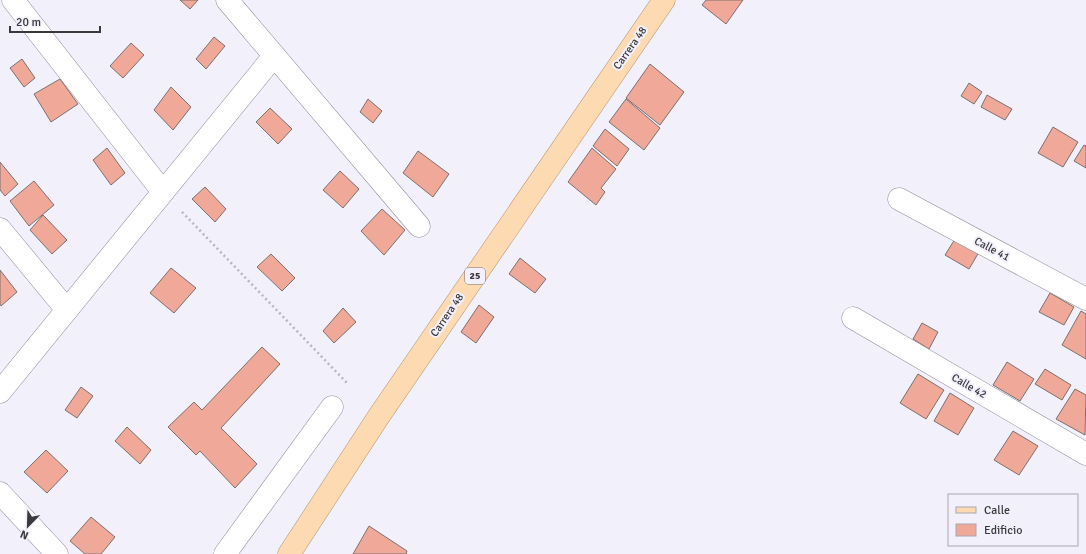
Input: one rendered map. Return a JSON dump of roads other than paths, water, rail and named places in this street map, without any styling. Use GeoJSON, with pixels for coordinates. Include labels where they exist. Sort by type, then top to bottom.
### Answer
{"type":"FeatureCollection","features":[{"type":"Feature","properties":{"kind":"main road","name":"Carrera 48"},"geometry":{"type":"LineString","coordinates":[[289,554],[379,416],[664,0]]}},
{"type":"Feature","properties":{"kind":"street"},"geometry":{"type":"LineString","coordinates":[[13,0],[163,192]]}},
{"type":"Feature","properties":{"kind":"street"},"geometry":{"type":"LineString","coordinates":[[227,0],[419,226]]}},
{"type":"Feature","properties":{"kind":"street"},"geometry":{"type":"LineString","coordinates":[[0,392],[274,56]]}},
{"type":"Feature","properties":{"kind":"street","name":"Calle 41"},"geometry":{"type":"LineString","coordinates":[[899,199],[1086,299]]}},
{"type":"Feature","properties":{"kind":"street"},"geometry":{"type":"LineString","coordinates":[[0,229],[67,310]]}},
{"type":"Feature","properties":{"kind":"street","name":"Calle 42"},"geometry":{"type":"LineString","coordinates":[[853,318],[1086,454]]}},
{"type":"Feature","properties":{"kind":"street"},"geometry":{"type":"LineString","coordinates":[[225,554],[332,407]]}},
{"type":"Feature","properties":{"kind":"street"},"geometry":{"type":"LineString","coordinates":[[0,493],[57,554]]}}]}
